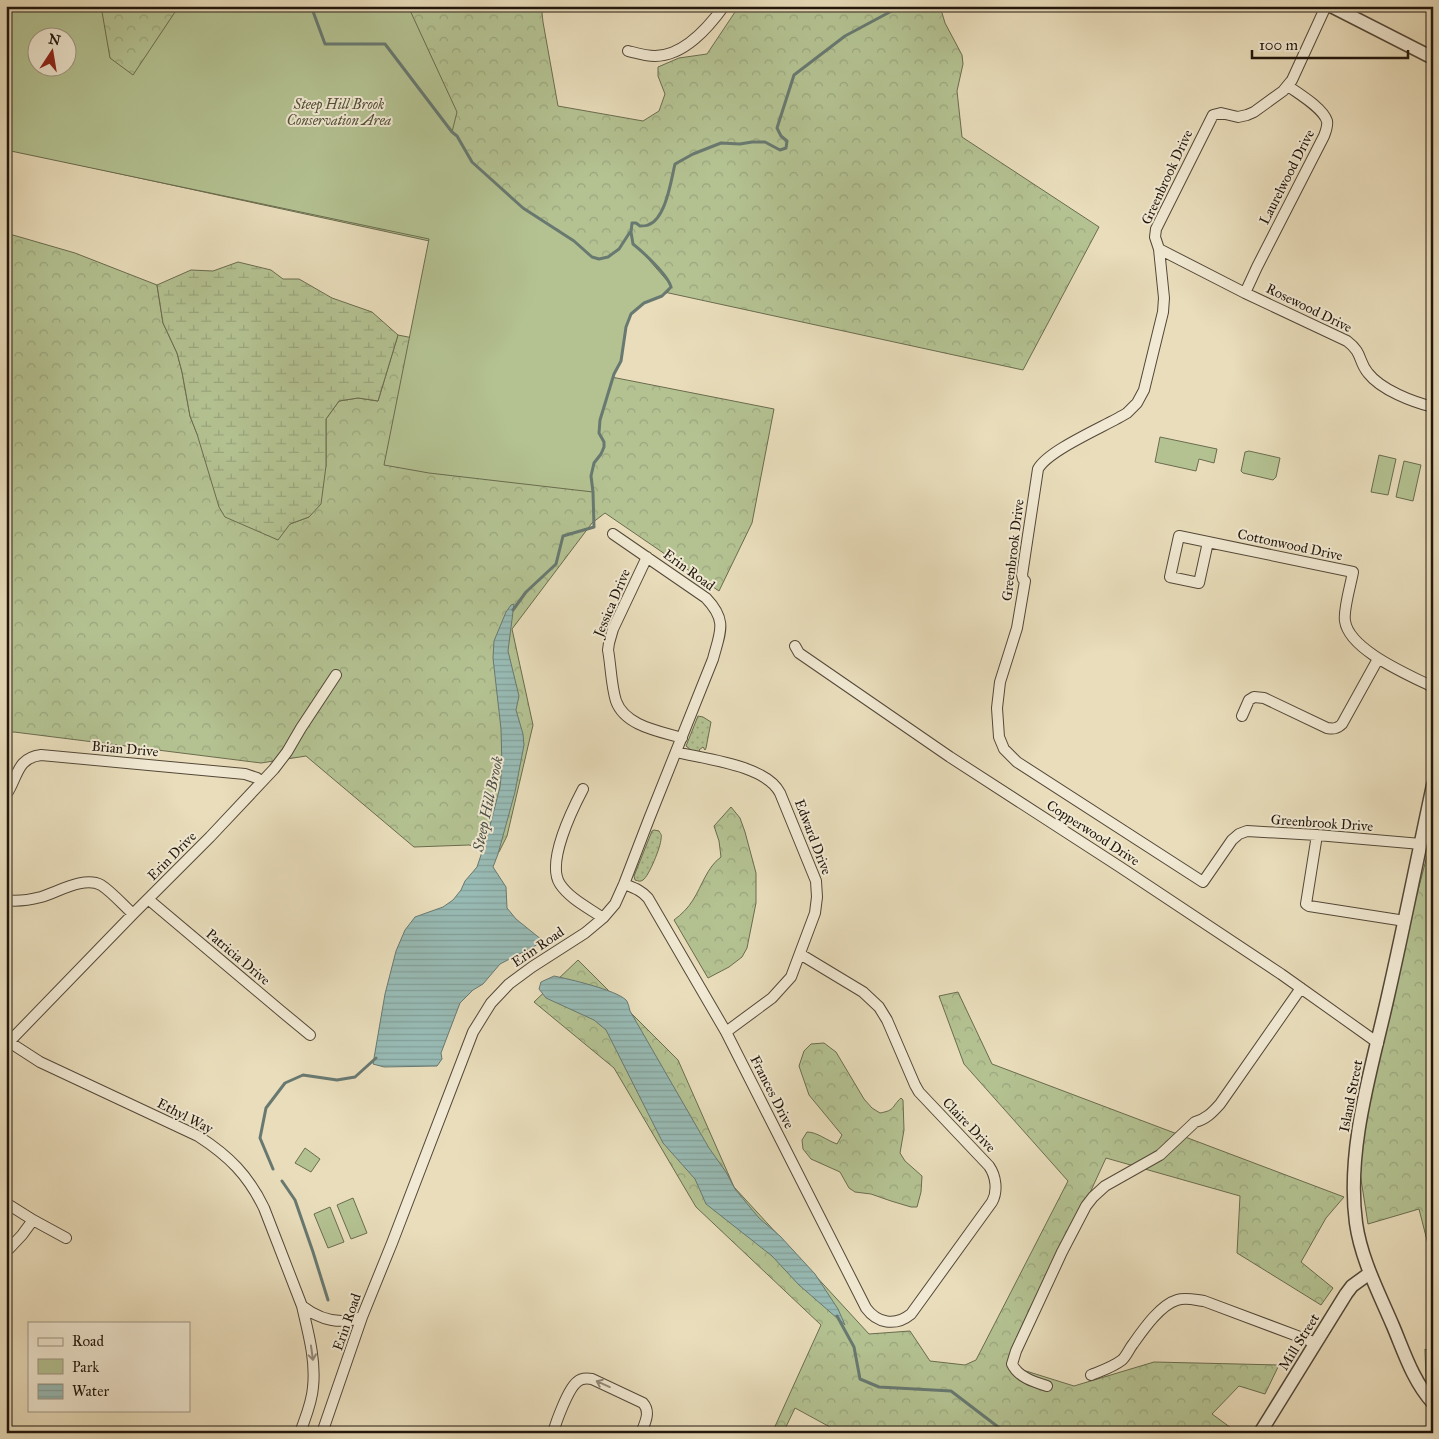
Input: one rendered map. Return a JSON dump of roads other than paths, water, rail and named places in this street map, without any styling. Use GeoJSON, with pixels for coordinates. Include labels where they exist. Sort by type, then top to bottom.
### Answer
{"type":"FeatureCollection","features":[{"type":"Feature","properties":{"kind":"street"},"geometry":{"type":"LineString","coordinates":[[628,51],[653,56],[667,55],[688,45],[715,18],[724,6]]}},
{"type":"Feature","properties":{"kind":"street","name":"Greenbrook Drive"},"geometry":{"type":"LineString","coordinates":[[1326,6],[1288,86],[1254,112],[1247,115],[1238,116],[1221,113],[1213,115],[1156,229],[1155,237],[1159,249],[1164,298],[1163,312],[1153,358],[1141,397],[1127,412],[1061,449],[1041,464],[1038,469],[1024,566],[1023,579],[1025,581],[1018,628],[998,692],[999,737],[1004,749],[1017,762],[1204,882],[1232,840],[1239,834],[1247,832],[1317,835],[1421,844]]}},
{"type":"Feature","properties":{"kind":"street"},"geometry":{"type":"LineString","coordinates":[[1331,6],[1433,58]]}},
{"type":"Feature","properties":{"kind":"street","name":"Laurelwood Drive"},"geometry":{"type":"LineString","coordinates":[[1245,293],[1324,136],[1327,126],[1327,121],[1321,111],[1288,86]]}},
{"type":"Feature","properties":{"kind":"street","name":"Rosewood Drive"},"geometry":{"type":"LineString","coordinates":[[1159,249],[1245,293],[1348,341],[1356,348],[1367,372],[1374,379],[1389,389],[1433,407]]}},
{"type":"Feature","properties":{"kind":"street","name":"Erin Road"},"geometry":{"type":"LineString","coordinates":[[322,1433],[362,1316],[480,1018],[491,1002],[509,984],[585,933],[603,918],[615,904],[713,659],[721,623],[720,616],[706,598],[613,534]]}},
{"type":"Feature","properties":{"kind":"street","name":"Cottonwood Drive"},"geometry":{"type":"LineString","coordinates":[[1208,542],[1199,583],[1170,577],[1179,536],[1208,542],[1353,572],[1344,619],[1351,636],[1378,659],[1433,687]]}},
{"type":"Feature","properties":{"kind":"street","name":"Jessica Drive"},"geometry":{"type":"LineString","coordinates":[[647,557],[613,629],[609,643],[608,650],[615,695],[622,711],[633,721],[682,738]]}},
{"type":"Feature","properties":{"kind":"street","name":"Copperwood Drive"},"geometry":{"type":"LineString","coordinates":[[795,646],[800,653],[918,736],[1120,867],[1301,988],[1378,1043]]}},
{"type":"Feature","properties":{"kind":"street"},"geometry":{"type":"LineString","coordinates":[[1242,716],[1249,700],[1259,697],[1327,728],[1340,727],[1378,659]]}},
{"type":"Feature","properties":{"kind":"street","name":"Erin Drive"},"geometry":{"type":"LineString","coordinates":[[8,1041],[210,837],[261,782],[287,752],[336,675]]}},
{"type":"Feature","properties":{"kind":"street","name":"Edward Drive"},"geometry":{"type":"LineString","coordinates":[[676,752],[746,769],[768,779],[779,789],[816,881],[817,897],[814,913],[790,977],[780,990],[763,1005],[726,1032]]}},
{"type":"Feature","properties":{"kind":"street","name":"Brian Drive"},"geometry":{"type":"LineString","coordinates":[[6,795],[22,763],[30,757],[40,755],[245,774],[257,778],[261,782]]}},
{"type":"Feature","properties":{"kind":"street","name":"Island Street"},"geometry":{"type":"LineString","coordinates":[[1433,785],[1367,1089],[1354,1186],[1356,1224],[1370,1273],[1412,1372],[1426,1395],[1433,1402]]}},
{"type":"Feature","properties":{"kind":"street"},"geometry":{"type":"LineString","coordinates":[[583,789],[570,815],[555,863],[556,873],[564,890],[603,918]]}},
{"type":"Feature","properties":{"kind":"street"},"geometry":{"type":"LineString","coordinates":[[1317,835],[1306,904],[1405,921]]}},
{"type":"Feature","properties":{"kind":"street"},"geometry":{"type":"LineString","coordinates":[[6,900],[15,902],[26,900],[76,884],[93,883],[100,885],[133,914]]}},
{"type":"Feature","properties":{"kind":"street","name":"Frances Drive"},"geometry":{"type":"LineString","coordinates":[[624,884],[643,892],[648,898],[726,1032],[866,1308],[870,1314],[883,1321]]}},
{"type":"Feature","properties":{"kind":"street","name":"Patricia Drive"},"geometry":{"type":"LineString","coordinates":[[148,900],[310,1034]]}},
{"type":"Feature","properties":{"kind":"street","name":"Claire Drive"},"geometry":{"type":"LineString","coordinates":[[800,954],[863,992],[879,1007],[887,1020],[919,1092],[993,1172],[996,1186],[994,1198],[911,1314],[897,1322],[883,1321]]}},
{"type":"Feature","properties":{"kind":"street"},"geometry":{"type":"LineString","coordinates":[[1047,1386],[1032,1381],[1014,1370],[1012,1364],[1016,1351],[1062,1252],[1086,1206],[1093,1196],[1105,1186],[1160,1155],[1195,1122],[1202,1121],[1211,1114],[1220,1104],[1301,988]]}},
{"type":"Feature","properties":{"kind":"street","name":"Ethyl Way"},"geometry":{"type":"LineString","coordinates":[[8,1041],[40,1062],[198,1136],[228,1157],[245,1176],[264,1208],[302,1306],[314,1374],[311,1402],[300,1433]]}},
{"type":"Feature","properties":{"kind":"street"},"geometry":{"type":"LineString","coordinates":[[6,1203],[66,1238]]}},
{"type":"Feature","properties":{"kind":"street"},"geometry":{"type":"LineString","coordinates":[[6,1252],[33,1220]]}},
{"type":"Feature","properties":{"kind":"street","name":"Mill Street"},"geometry":{"type":"LineString","coordinates":[[1260,1433],[1346,1294],[1352,1286],[1370,1273]]}},
{"type":"Feature","properties":{"kind":"street"},"geometry":{"type":"LineString","coordinates":[[1090,1375],[1122,1360],[1132,1344],[1168,1304],[1189,1298],[1316,1343]]}},
{"type":"Feature","properties":{"kind":"street"},"geometry":{"type":"LineString","coordinates":[[302,1306],[328,1319],[343,1321],[362,1316]]}},
{"type":"Feature","properties":{"kind":"street"},"geometry":{"type":"LineString","coordinates":[[553,1433],[572,1387],[580,1380],[586,1378],[592,1379],[643,1404],[648,1413],[641,1433]]}},
{"type":"Feature","properties":{"kind":"water"},"geometry":{"type":"Polygon","coordinates":[[[514,604],[508,651],[519,696],[516,710],[524,745],[515,792],[493,867],[506,887],[507,908],[516,919],[542,940],[535,946],[500,964],[483,984],[473,990],[460,1003],[441,1053],[442,1059],[437,1066],[384,1067],[373,1064],[385,994],[396,951],[405,930],[415,917],[443,907],[453,900],[477,867],[487,837],[500,787],[502,767],[501,729],[493,658],[494,641],[506,612],[514,604]]]}},
{"type":"Feature","properties":{"kind":"water"},"geometry":{"type":"Polygon","coordinates":[[[554,976],[613,992],[626,1000],[630,1011],[709,1148],[726,1172],[735,1189],[759,1218],[780,1236],[815,1274],[838,1309],[845,1325],[799,1285],[772,1256],[706,1204],[695,1179],[663,1143],[606,1030],[594,1020],[546,998],[539,989],[541,982],[554,976]]]}},
{"type":"Feature","properties":{"kind":"waterway"},"geometry":{"type":"LineString","coordinates":[[311,6],[325,44],[385,44],[457,136],[472,162],[523,208],[574,241],[592,257],[599,259],[608,257],[619,249],[630,232]]}},
{"type":"Feature","properties":{"kind":"waterway","name":"Steep Hill Brook"},"geometry":{"type":"LineString","coordinates":[[513,610],[526,592],[556,564],[563,536],[594,527],[591,476],[594,463],[604,447],[604,442],[599,433],[600,420],[614,374],[621,361],[626,327],[631,314],[644,303],[662,296],[671,287],[660,270],[633,244],[632,223],[644,226],[654,221],[667,198],[675,164],[693,154],[721,143],[765,142],[780,150],[786,148],[787,141],[781,136],[777,128],[794,75],[845,36],[901,6]]}},
{"type":"Feature","properties":{"kind":"waterway","name":"Steep Hill Brook"},"geometry":{"type":"LineString","coordinates":[[273,1169],[260,1138],[266,1108],[285,1083],[303,1075],[337,1080],[355,1077],[376,1058]]}},
{"type":"Feature","properties":{"kind":"waterway","name":"Steep Hill Brook"},"geometry":{"type":"LineString","coordinates":[[282,1181],[295,1200],[328,1300]]}},
{"type":"Feature","properties":{"kind":"waterway"},"geometry":{"type":"LineString","coordinates":[[837,1316],[854,1347],[860,1379],[879,1387],[951,1391],[1006,1433]]}},
{"type":"Feature","properties":{"kind":"park label","name":"Steep Hill Brook Conservation Area"},"geometry":{"type":"Point","coordinates":[339,112]}}]}
